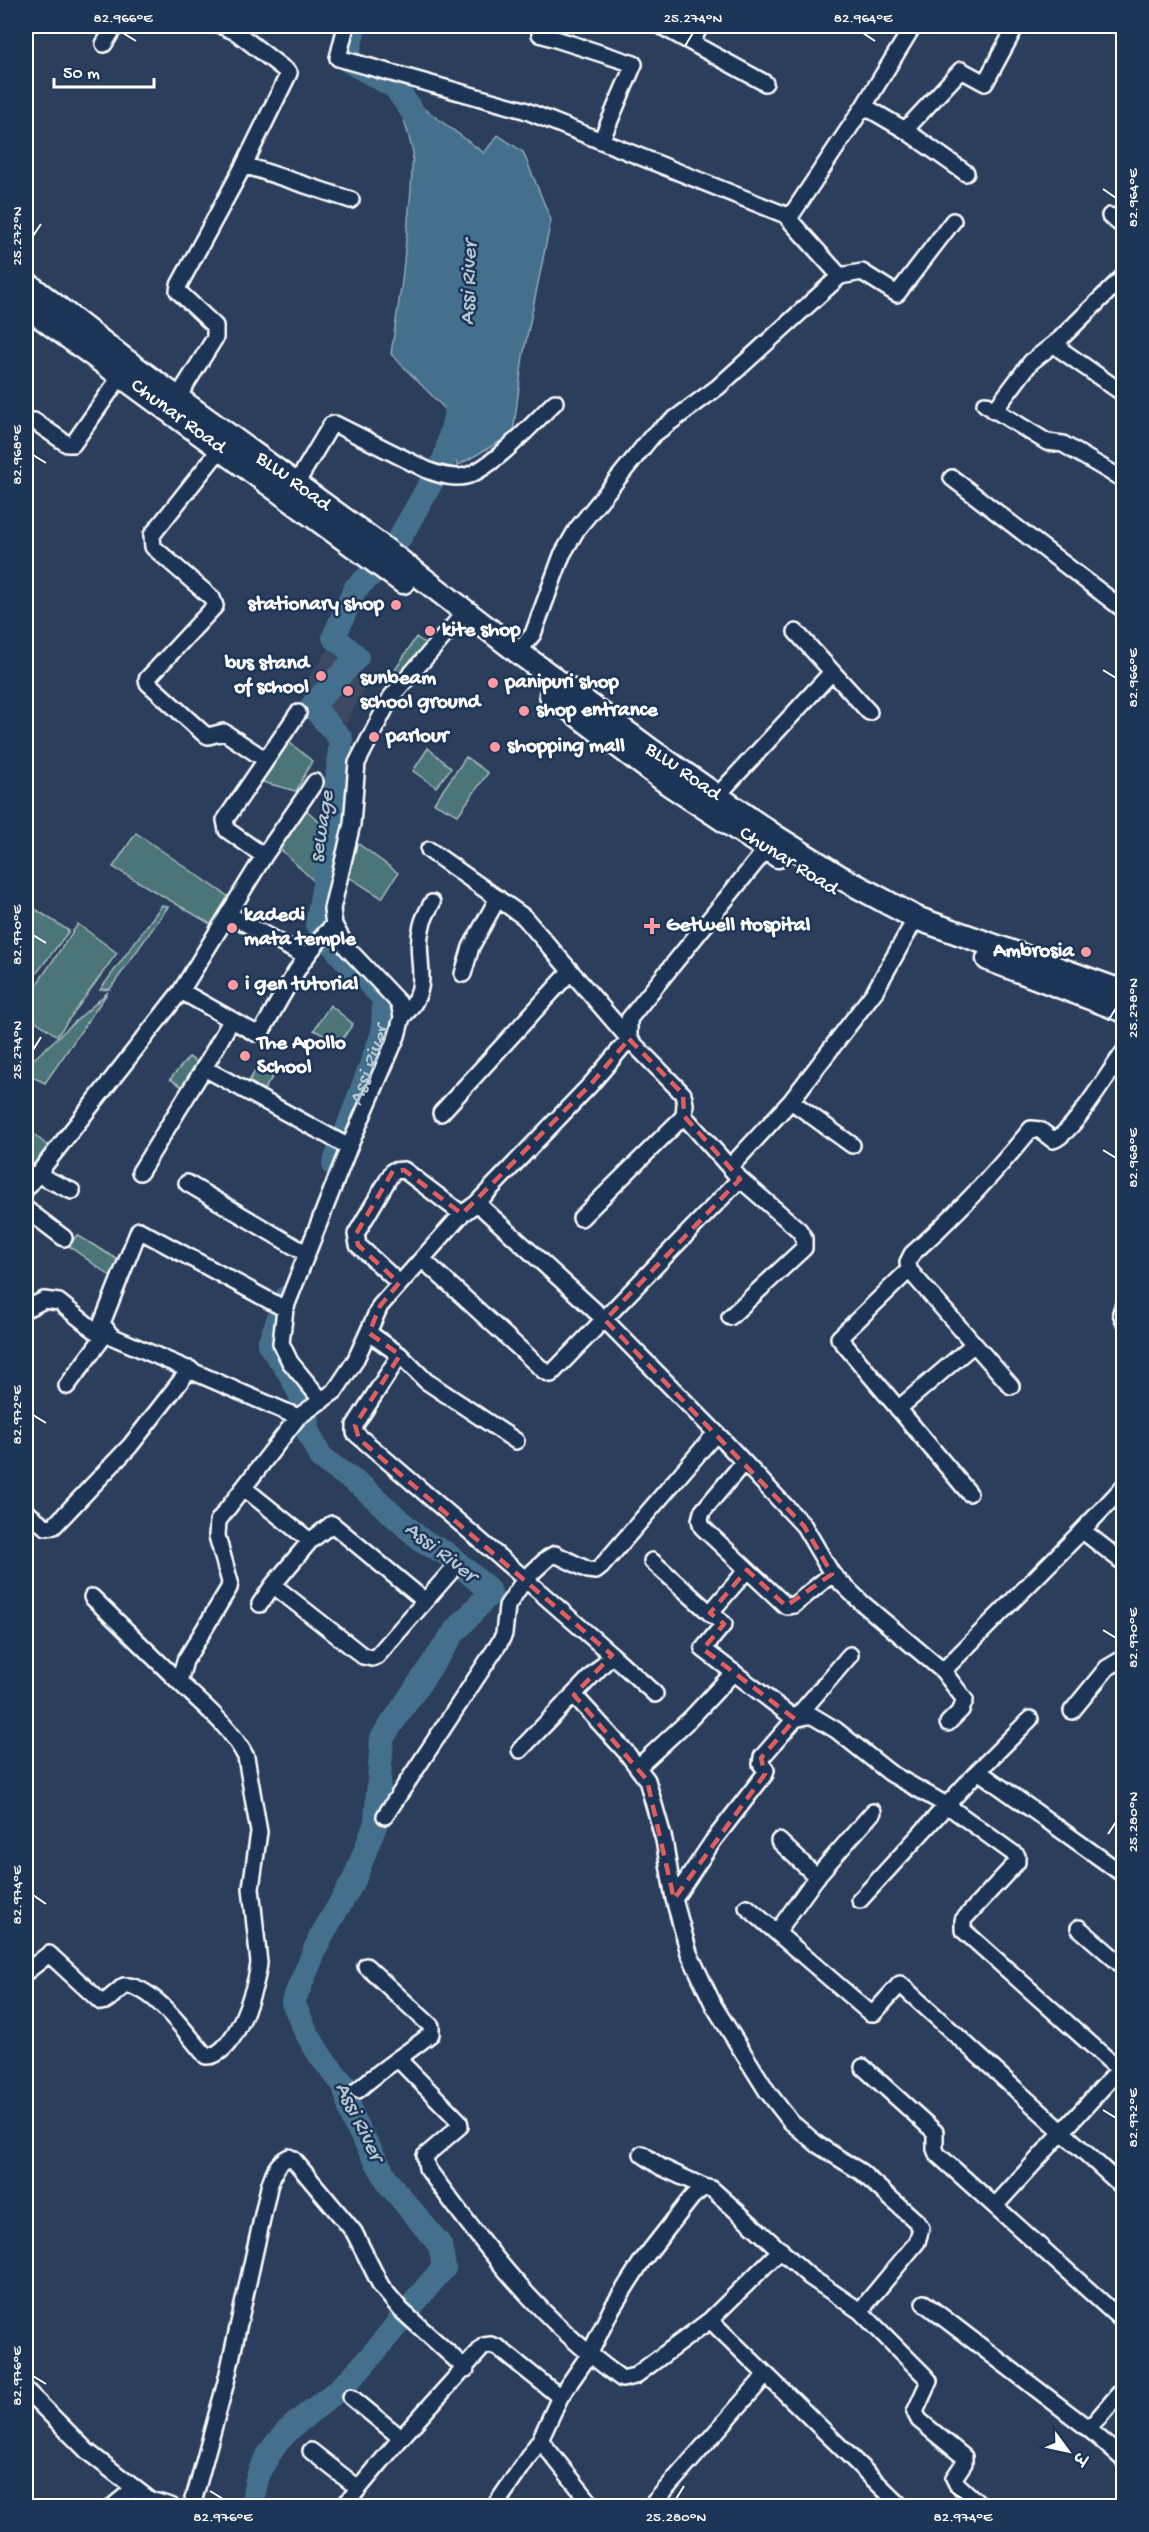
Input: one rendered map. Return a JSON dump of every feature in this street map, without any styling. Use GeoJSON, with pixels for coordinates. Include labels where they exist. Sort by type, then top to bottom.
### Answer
{"type":"FeatureCollection","features":[{"type":"Feature","properties":{"kind":"main road","name":"BLW Road"},"geometry":{"type":"LineString","coordinates":[[26,283],[125,370],[178,397],[225,442],[297,484],[373,550],[462,617],[518,652],[630,744],[717,796],[771,843],[840,877],[913,924],[1124,992]]}},
{"type":"Feature","properties":{"kind":"main road","name":"Chunar Road"},"geometry":{"type":"LineString","coordinates":[[26,306],[125,370],[373,550]]}},
{"type":"Feature","properties":{"kind":"main road","name":"Chunar Road"},"geometry":{"type":"LineString","coordinates":[[462,617],[630,744],[669,784],[771,843]]}},
{"type":"Feature","properties":{"kind":"main road"},"geometry":{"type":"LineString","coordinates":[[913,924],[1124,1011]]}},
{"type":"Feature","properties":{"kind":"street"},"geometry":{"type":"LineString","coordinates":[[104,44],[115,26]]}},
{"type":"Feature","properties":{"kind":"street"},"geometry":{"type":"LineString","coordinates":[[346,26],[338,58],[524,110],[786,216],[840,276]]}},
{"type":"Feature","properties":{"kind":"street"},"geometry":{"type":"LineString","coordinates":[[545,26],[540,34],[634,64],[601,141]]}},
{"type":"Feature","properties":{"kind":"street"},"geometry":{"type":"LineString","coordinates":[[662,26],[765,83]]}},
{"type":"Feature","properties":{"kind":"street"},"geometry":{"type":"LineString","coordinates":[[692,42],[700,26]]}},
{"type":"Feature","properties":{"kind":"street"},"geometry":{"type":"LineString","coordinates":[[786,216],[792,214],[864,106],[913,26]]}},
{"type":"Feature","properties":{"kind":"street"},"geometry":{"type":"LineString","coordinates":[[905,130],[961,70],[985,83],[1016,26]]}},
{"type":"Feature","properties":{"kind":"street"},"geometry":{"type":"LineString","coordinates":[[178,397],[215,338],[216,331],[215,326],[178,291],[179,285],[244,165],[288,73],[233,28]]}},
{"type":"Feature","properties":{"kind":"street"},"geometry":{"type":"LineString","coordinates":[[864,106],[905,130],[966,173]]}},
{"type":"Feature","properties":{"kind":"street"},"geometry":{"type":"LineString","coordinates":[[244,165],[351,200]]}},
{"type":"Feature","properties":{"kind":"street"},"geometry":{"type":"LineString","coordinates":[[1110,216],[1124,227]]}},
{"type":"Feature","properties":{"kind":"street"},"geometry":{"type":"LineString","coordinates":[[518,652],[533,634],[562,555],[577,529],[653,435],[718,387],[840,276],[862,272],[897,294],[953,221]]}},
{"type":"Feature","properties":{"kind":"street"},"geometry":{"type":"LineString","coordinates":[[1124,276],[1059,340],[1031,362],[990,408],[1047,442],[1063,444],[1124,480]]}},
{"type":"Feature","properties":{"kind":"street"},"geometry":{"type":"LineString","coordinates":[[1059,340],[1060,351],[1124,394]]}},
{"type":"Feature","properties":{"kind":"street"},"geometry":{"type":"LineString","coordinates":[[26,421],[34,421],[67,444],[73,444],[125,370]]}},
{"type":"Feature","properties":{"kind":"street"},"geometry":{"type":"LineString","coordinates":[[297,484],[328,427],[334,424],[435,473],[458,477],[470,474],[507,448],[555,402]]}},
{"type":"Feature","properties":{"kind":"street"},"geometry":{"type":"LineString","coordinates":[[225,442],[152,535],[151,542],[153,547],[212,598],[215,606],[147,679],[148,683],[203,733],[208,736],[224,732],[266,760]]}},
{"type":"Feature","properties":{"kind":"street"},"geometry":{"type":"LineString","coordinates":[[952,478],[1124,610]]}},
{"type":"Feature","properties":{"kind":"street"},"geometry":{"type":"LineString","coordinates":[[309,1410],[281,1342],[283,1308],[344,1145],[398,1036],[402,1017],[399,1003],[347,948],[334,925],[332,909],[352,824],[357,763],[391,697],[462,617]]}},
{"type":"Feature","properties":{"kind":"street"},"geometry":{"type":"LineString","coordinates":[[796,632],[869,712]]}},
{"type":"Feature","properties":{"kind":"street"},"geometry":{"type":"LineString","coordinates":[[717,796],[832,672]]}},
{"type":"Feature","properties":{"kind":"street"},"geometry":{"type":"LineString","coordinates":[[264,856],[227,830],[224,825],[225,820],[298,713]]}},
{"type":"Feature","properties":{"kind":"street"},"geometry":{"type":"LineString","coordinates":[[26,1189],[181,991],[264,856],[315,782]]}},
{"type":"Feature","properties":{"kind":"street"},"geometry":{"type":"LineString","coordinates":[[179,1682],[185,1661],[229,1588],[230,1582],[216,1526],[244,1488],[309,1410],[335,1391],[356,1361],[380,1306],[399,1283],[462,1214],[477,1203],[591,1084],[629,1039],[629,1019],[771,843]]}},
{"type":"Feature","properties":{"kind":"street"},"geometry":{"type":"LineString","coordinates":[[429,850],[524,917],[629,1039],[682,1095],[686,1104],[684,1116],[581,1218]]}},
{"type":"Feature","properties":{"kind":"street"},"geometry":{"type":"LineString","coordinates":[[463,974],[471,947],[498,898]]}},
{"type":"Feature","properties":{"kind":"street"},"geometry":{"type":"LineString","coordinates":[[402,1017],[418,998],[422,964],[422,925],[432,903]]}},
{"type":"Feature","properties":{"kind":"street"},"geometry":{"type":"LineString","coordinates":[[228,914],[306,957]]}},
{"type":"Feature","properties":{"kind":"street"},"geometry":{"type":"LineString","coordinates":[[730,1166],[791,1101],[875,991],[913,924]]}},
{"type":"Feature","properties":{"kind":"street"},"geometry":{"type":"LineString","coordinates":[[181,991],[255,1033],[263,1029],[306,957],[321,937],[334,925]]}},
{"type":"Feature","properties":{"kind":"street"},"geometry":{"type":"LineString","coordinates":[[441,1113],[571,971]]}},
{"type":"Feature","properties":{"kind":"street"},"geometry":{"type":"LineString","coordinates":[[140,1172],[231,1021]]}},
{"type":"Feature","properties":{"kind":"street"},"geometry":{"type":"LineString","coordinates":[[1011,1386],[909,1270],[908,1262],[912,1254],[966,1205],[1031,1129],[1040,1130],[1053,1140],[1061,1136],[1092,1099],[1124,1052]]}},
{"type":"Feature","properties":{"kind":"street"},"geometry":{"type":"LineString","coordinates":[[204,1068],[344,1145]]}},
{"type":"Feature","properties":{"kind":"street"},"geometry":{"type":"LineString","coordinates":[[791,1101],[852,1145]]}},
{"type":"Feature","properties":{"kind":"street"},"geometry":{"type":"LineString","coordinates":[[684,1116],[740,1179],[799,1230],[804,1238],[804,1248],[730,1317]]}},
{"type":"Feature","properties":{"kind":"street"},"geometry":{"type":"LineString","coordinates":[[399,1283],[358,1245],[355,1239],[393,1171],[404,1170],[462,1214]]}},
{"type":"Feature","properties":{"kind":"street"},"geometry":{"type":"LineString","coordinates":[[36,1174],[72,1191]]}},
{"type":"Feature","properties":{"kind":"street"},"geometry":{"type":"LineString","coordinates":[[422,1259],[544,1371],[551,1374],[740,1179]]}},
{"type":"Feature","properties":{"kind":"street"},"geometry":{"type":"LineString","coordinates":[[187,1183],[304,1252]]}},
{"type":"Feature","properties":{"kind":"street"},"geometry":{"type":"LineString","coordinates":[[477,1203],[605,1320],[716,1433],[804,1526],[832,1574],[862,1603],[943,1671],[964,1700],[961,1710],[948,1723]]}},
{"type":"Feature","properties":{"kind":"street"},"geometry":{"type":"LineString","coordinates":[[26,1209],[64,1238]]}},
{"type":"Feature","properties":{"kind":"street"},"geometry":{"type":"LineString","coordinates":[[105,1335],[102,1318],[139,1230],[283,1308]]}},
{"type":"Feature","properties":{"kind":"street"},"geometry":{"type":"LineString","coordinates":[[909,1270],[839,1338],[969,1493]]}},
{"type":"Feature","properties":{"kind":"street"},"geometry":{"type":"LineString","coordinates":[[26,1309],[45,1300],[59,1302],[105,1335],[190,1370],[309,1410]]}},
{"type":"Feature","properties":{"kind":"street"},"geometry":{"type":"LineString","coordinates":[[1124,1304],[1120,1313],[1124,1320]]}},
{"type":"Feature","properties":{"kind":"street"},"geometry":{"type":"LineString","coordinates":[[369,1333],[400,1355],[426,1381],[516,1441]]}},
{"type":"Feature","properties":{"kind":"street"},"geometry":{"type":"LineString","coordinates":[[67,1386],[105,1335]]}},
{"type":"Feature","properties":{"kind":"street"},"geometry":{"type":"LineString","coordinates":[[898,1408],[974,1344]]}},
{"type":"Feature","properties":{"kind":"street"},"geometry":{"type":"LineString","coordinates":[[400,1355],[355,1425],[355,1433],[655,1694]]}},
{"type":"Feature","properties":{"kind":"street"},"geometry":{"type":"LineString","coordinates":[[26,1512],[46,1527],[54,1526],[130,1446],[190,1370]]}},
{"type":"Feature","properties":{"kind":"street"},"geometry":{"type":"LineString","coordinates":[[385,1816],[500,1642],[504,1634],[507,1606],[525,1579],[555,1554],[588,1570],[596,1571],[716,1433]]}},
{"type":"Feature","properties":{"kind":"street"},"geometry":{"type":"LineString","coordinates":[[743,1463],[702,1512],[700,1520],[702,1527],[786,1606],[794,1605],[832,1574]]}},
{"type":"Feature","properties":{"kind":"street"},"geometry":{"type":"LineString","coordinates":[[943,1671],[1083,1531],[1124,1486]]}},
{"type":"Feature","properties":{"kind":"street"},"geometry":{"type":"LineString","coordinates":[[244,1488],[310,1541]]}},
{"type":"Feature","properties":{"kind":"street"},"geometry":{"type":"LineString","coordinates":[[260,1604],[310,1541],[332,1524],[424,1601]]}},
{"type":"Feature","properties":{"kind":"street"},"geometry":{"type":"LineString","coordinates":[[1083,1531],[1124,1563]]}},
{"type":"Feature","properties":{"kind":"street"},"geometry":{"type":"LineString","coordinates":[[652,1561],[724,1624],[703,1649],[795,1719]]}},
{"type":"Feature","properties":{"kind":"street"},"geometry":{"type":"LineString","coordinates":[[273,1585],[368,1659],[377,1656],[453,1569]]}},
{"type":"Feature","properties":{"kind":"street"},"geometry":{"type":"LineString","coordinates":[[710,1614],[747,1570]]}},
{"type":"Feature","properties":{"kind":"street"},"geometry":{"type":"LineString","coordinates":[[26,1972],[49,1954],[101,2002],[106,2001],[124,1986],[140,1988],[152,1996],[207,2056],[217,2053],[241,2024],[255,1984],[259,1963],[251,1888],[258,1842],[258,1820],[246,1757],[242,1748],[228,1729],[92,1597]]}},
{"type":"Feature","properties":{"kind":"street"},"geometry":{"type":"LineString","coordinates":[[520,1750],[612,1655]]}},
{"type":"Feature","properties":{"kind":"street"},"geometry":{"type":"LineString","coordinates":[[674,1899],[713,1841],[765,1774],[761,1764],[762,1757],[850,1655]]}},
{"type":"Feature","properties":{"kind":"street"},"geometry":{"type":"LineString","coordinates":[[1072,1712],[1107,1668],[1124,1658]]}},
{"type":"Feature","properties":{"kind":"street"},"geometry":{"type":"LineString","coordinates":[[638,1767],[669,1740],[734,1672]]}},
{"type":"Feature","properties":{"kind":"street"},"geometry":{"type":"LineString","coordinates":[[574,1695],[647,1780],[660,1824],[674,1899],[689,1953],[714,2006],[767,2091],[791,2122],[818,2145],[861,2172],[921,2228],[917,2242],[861,2311]]}},
{"type":"Feature","properties":{"kind":"street"},"geometry":{"type":"LineString","coordinates":[[795,1719],[805,1715],[816,1718],[836,1730],[890,1773],[948,1806],[1017,1856],[1018,1859],[963,1920],[962,1926],[965,1934],[1122,2069],[995,2206]]}},
{"type":"Feature","properties":{"kind":"street"},"geometry":{"type":"LineString","coordinates":[[860,1900],[978,1771],[1030,1719]]}},
{"type":"Feature","properties":{"kind":"street"},"geometry":{"type":"LineString","coordinates":[[978,1771],[1124,1875]]}},
{"type":"Feature","properties":{"kind":"street"},"geometry":{"type":"LineString","coordinates":[[777,1932],[817,1877],[873,1812]]}},
{"type":"Feature","properties":{"kind":"street"},"geometry":{"type":"LineString","coordinates":[[779,1841],[817,1877]]}},
{"type":"Feature","properties":{"kind":"street"},"geometry":{"type":"LineString","coordinates":[[747,1907],[870,2013],[874,2013],[900,1984],[1124,2188]]}},
{"type":"Feature","properties":{"kind":"street"},"geometry":{"type":"LineString","coordinates":[[1079,1928],[1124,1967]]}},
{"type":"Feature","properties":{"kind":"street"},"geometry":{"type":"LineString","coordinates":[[357,2090],[431,2034],[431,2026],[366,1966]]}},
{"type":"Feature","properties":{"kind":"street"},"geometry":{"type":"LineString","coordinates":[[399,2060],[459,2121],[460,2126],[425,2156],[427,2168],[519,2288],[589,2355],[622,2379],[631,2379],[710,2320],[781,2250]]}},
{"type":"Feature","properties":{"kind":"street"},"geometry":{"type":"LineString","coordinates":[[863,2067],[935,2132],[935,2149],[938,2154],[1124,2322]]}},
{"type":"Feature","properties":{"kind":"street"},"geometry":{"type":"LineString","coordinates":[[642,2154],[661,2167],[712,2189],[810,2277],[861,2311],[930,2381],[915,2412],[919,2420],[964,2457],[964,2463],[954,2478],[957,2484],[981,2506]]}},
{"type":"Feature","properties":{"kind":"street"},"geometry":{"type":"LineString","coordinates":[[192,2506],[229,2372],[269,2187],[276,2167],[289,2157],[294,2160],[354,2232],[381,2286],[405,2314],[466,2369]]}},
{"type":"Feature","properties":{"kind":"street"},"geometry":{"type":"LineString","coordinates":[[495,2506],[540,2440],[560,2397],[589,2355],[612,2308],[642,2262],[693,2197],[704,2187]]}},
{"type":"Feature","properties":{"kind":"street"},"geometry":{"type":"LineString","coordinates":[[924,2303],[1089,2429],[1124,2460]]}},
{"type":"Feature","properties":{"kind":"street"},"geometry":{"type":"LineString","coordinates":[[710,2320],[901,2506]]}},
{"type":"Feature","properties":{"kind":"street"},"geometry":{"type":"LineString","coordinates":[[344,2506],[401,2438],[466,2369],[484,2346],[491,2345],[499,2348],[560,2397]]}},
{"type":"Feature","properties":{"kind":"street"},"geometry":{"type":"LineString","coordinates":[[651,2506],[766,2376]]}},
{"type":"Feature","properties":{"kind":"street"},"geometry":{"type":"LineString","coordinates":[[1089,2429],[1124,2388]]}},
{"type":"Feature","properties":{"kind":"street"},"geometry":{"type":"LineString","coordinates":[[26,2390],[88,2452],[150,2500],[171,2506]]}},
{"type":"Feature","properties":{"kind":"street"},"geometry":{"type":"LineString","coordinates":[[351,2397],[401,2438]]}},
{"type":"Feature","properties":{"kind":"street"},"geometry":{"type":"LineString","coordinates":[[540,2440],[592,2506]]}},
{"type":"Feature","properties":{"kind":"street"},"geometry":{"type":"LineString","coordinates":[[311,2451],[358,2488]]}},
{"type":"Feature","properties":{"kind":"street"},"geometry":{"type":"LineString","coordinates":[[113,2506],[129,2493]]}},
{"type":"Feature","properties":{"kind":"highlighted area"},"geometry":{"type":"Polygon","coordinates":[[[629,1039],[683,1094],[684,1116],[740,1179],[605,1320],[804,1526],[832,1574],[786,1606],[747,1570],[710,1613],[724,1624],[703,1649],[795,1719],[761,1758],[765,1774],[674,1899],[647,1780],[574,1695],[612,1655],[359,1439],[355,1425],[400,1355],[369,1333],[380,1306],[399,1283],[358,1245],[356,1234],[393,1171],[404,1170],[462,1214],[591,1084],[629,1039]]]}},
{"type":"Feature","properties":{"kind":"shaded area","name":"bus stand of school"},"geometry":{"type":"Polygon","coordinates":[[[329,649],[343,663],[311,703],[299,690],[329,649]]]}},
{"type":"Feature","properties":{"kind":"shaded area","name":"sunbeam school ground"},"geometry":{"type":"Polygon","coordinates":[[[356,667],[369,680],[346,724],[322,702],[356,667]]]}},
{"type":"Feature","properties":{"kind":"green space"},"geometry":{"type":"Polygon","coordinates":[[[416,637],[429,646],[401,680],[392,675],[416,637]]]}},
{"type":"Feature","properties":{"kind":"green space"},"geometry":{"type":"Polygon","coordinates":[[[284,738],[312,761],[296,791],[255,780],[284,738]]]}},
{"type":"Feature","properties":{"kind":"green space"},"geometry":{"type":"Polygon","coordinates":[[[428,748],[451,768],[436,787],[413,771],[428,748]]]}},
{"type":"Feature","properties":{"kind":"green space"},"geometry":{"type":"Polygon","coordinates":[[[466,757],[488,773],[458,815],[434,803],[466,757]]]}},
{"type":"Feature","properties":{"kind":"green space"},"geometry":{"type":"Polygon","coordinates":[[[303,807],[325,827],[319,886],[278,847],[303,807]]]}},
{"type":"Feature","properties":{"kind":"green space"},"geometry":{"type":"Polygon","coordinates":[[[136,833],[229,897],[212,925],[113,867],[136,833]]]}},
{"type":"Feature","properties":{"kind":"green space"},"geometry":{"type":"Polygon","coordinates":[[[356,842],[398,873],[382,898],[347,876],[356,842]]]}},
{"type":"Feature","properties":{"kind":"green space"},"geometry":{"type":"Polygon","coordinates":[[[26,903],[69,931],[26,987],[26,903]]]}},
{"type":"Feature","properties":{"kind":"green space"},"geometry":{"type":"Polygon","coordinates":[[[162,905],[168,907],[110,989],[100,990],[162,905]]]}},
{"type":"Feature","properties":{"kind":"green space"},"geometry":{"type":"Polygon","coordinates":[[[78,924],[117,953],[57,1036],[26,1014],[26,1000],[78,924]]]}},
{"type":"Feature","properties":{"kind":"green space"},"geometry":{"type":"Polygon","coordinates":[[[108,992],[45,1083],[26,1074],[26,1066],[108,992]]]}},
{"type":"Feature","properties":{"kind":"green space"},"geometry":{"type":"Polygon","coordinates":[[[330,1005],[353,1024],[339,1044],[314,1030],[330,1005]]]}},
{"type":"Feature","properties":{"kind":"green space"},"geometry":{"type":"Polygon","coordinates":[[[189,1057],[200,1064],[184,1088],[170,1079],[189,1057]]]}},
{"type":"Feature","properties":{"kind":"green space"},"geometry":{"type":"Polygon","coordinates":[[[261,1061],[277,1070],[264,1090],[249,1081],[261,1061]]]}},
{"type":"Feature","properties":{"kind":"green space"},"geometry":{"type":"Polygon","coordinates":[[[26,1127],[50,1148],[35,1167],[26,1161],[26,1127]]]}},
{"type":"Feature","properties":{"kind":"green space"},"geometry":{"type":"Polygon","coordinates":[[[77,1235],[120,1261],[113,1278],[69,1246],[77,1235]]]}},
{"type":"Feature","properties":{"kind":"water"},"geometry":{"type":"Polygon","coordinates":[[[395,87],[484,153],[498,135],[523,152],[551,220],[523,356],[513,434],[457,466],[449,413],[391,354],[402,281],[413,152],[395,87]]]}},
{"type":"Feature","properties":{"kind":"waterway","name":"Assi River"},"geometry":{"type":"LineString","coordinates":[[354,26],[347,60],[395,87],[414,114]]}},
{"type":"Feature","properties":{"kind":"waterway","name":"Assi River"},"geometry":{"type":"LineString","coordinates":[[399,539],[445,458],[459,400]]}},
{"type":"Feature","properties":{"kind":"waterway","name":"Assi River"},"geometry":{"type":"LineString","coordinates":[[334,1165],[383,1033],[384,998],[343,957],[317,924],[331,844],[341,739],[312,706],[357,657],[334,637],[355,589],[375,571]]}},
{"type":"Feature","properties":{"kind":"waterway","name":"sewage"},"geometry":{"type":"LineString","coordinates":[[351,760],[353,749]]}},
{"type":"Feature","properties":{"kind":"waterway","name":"sewage"},"geometry":{"type":"LineString","coordinates":[[332,876],[349,771]]}},
{"type":"Feature","properties":{"kind":"waterway","name":"Assi River"},"geometry":{"type":"LineString","coordinates":[[254,2506],[260,2471],[279,2440],[349,2380],[444,2268],[440,2245],[390,2185],[353,2120],[344,2085],[321,2057],[306,2032],[293,2002],[320,1938],[354,1880],[376,1823],[382,1738],[453,1634],[490,1593],[447,1554],[422,1541],[364,1488],[321,1458],[308,1432],[307,1409],[291,1375],[269,1344],[287,1297]]}},
{"type":"Feature","properties":{"kind":"place","name":"stationary shop"},"geometry":{"type":"Point","coordinates":[396,605]}},
{"type":"Feature","properties":{"kind":"place","name":"kite shop"},"geometry":{"type":"Point","coordinates":[430,631]}},
{"type":"Feature","properties":{"kind":"place","name":"bus stand of school"},"geometry":{"type":"Point","coordinates":[321,676]}},
{"type":"Feature","properties":{"kind":"place","name":"panipuri shop"},"geometry":{"type":"Point","coordinates":[493,683]}},
{"type":"Feature","properties":{"kind":"place","name":"sunbeam school ground"},"geometry":{"type":"Point","coordinates":[348,691]}},
{"type":"Feature","properties":{"kind":"place","name":"shop entrance"},"geometry":{"type":"Point","coordinates":[524,711]}},
{"type":"Feature","properties":{"kind":"place","name":"parlour"},"geometry":{"type":"Point","coordinates":[374,737]}},
{"type":"Feature","properties":{"kind":"place","name":"shopping mall"},"geometry":{"type":"Point","coordinates":[495,747]}},
{"type":"Feature","properties":{"kind":"place","name":"Getwell Hospital"},"geometry":{"type":"Point","coordinates":[652,926]}},
{"type":"Feature","properties":{"kind":"place","name":"kadedi mata temple"},"geometry":{"type":"Point","coordinates":[232,928]}},
{"type":"Feature","properties":{"kind":"place","name":"Ambrosia"},"geometry":{"type":"Point","coordinates":[1086,952]}},
{"type":"Feature","properties":{"kind":"place","name":"i gen tutorial"},"geometry":{"type":"Point","coordinates":[233,985]}},
{"type":"Feature","properties":{"kind":"place","name":"The Apollo School"},"geometry":{"type":"Point","coordinates":[245,1056]}}]}
